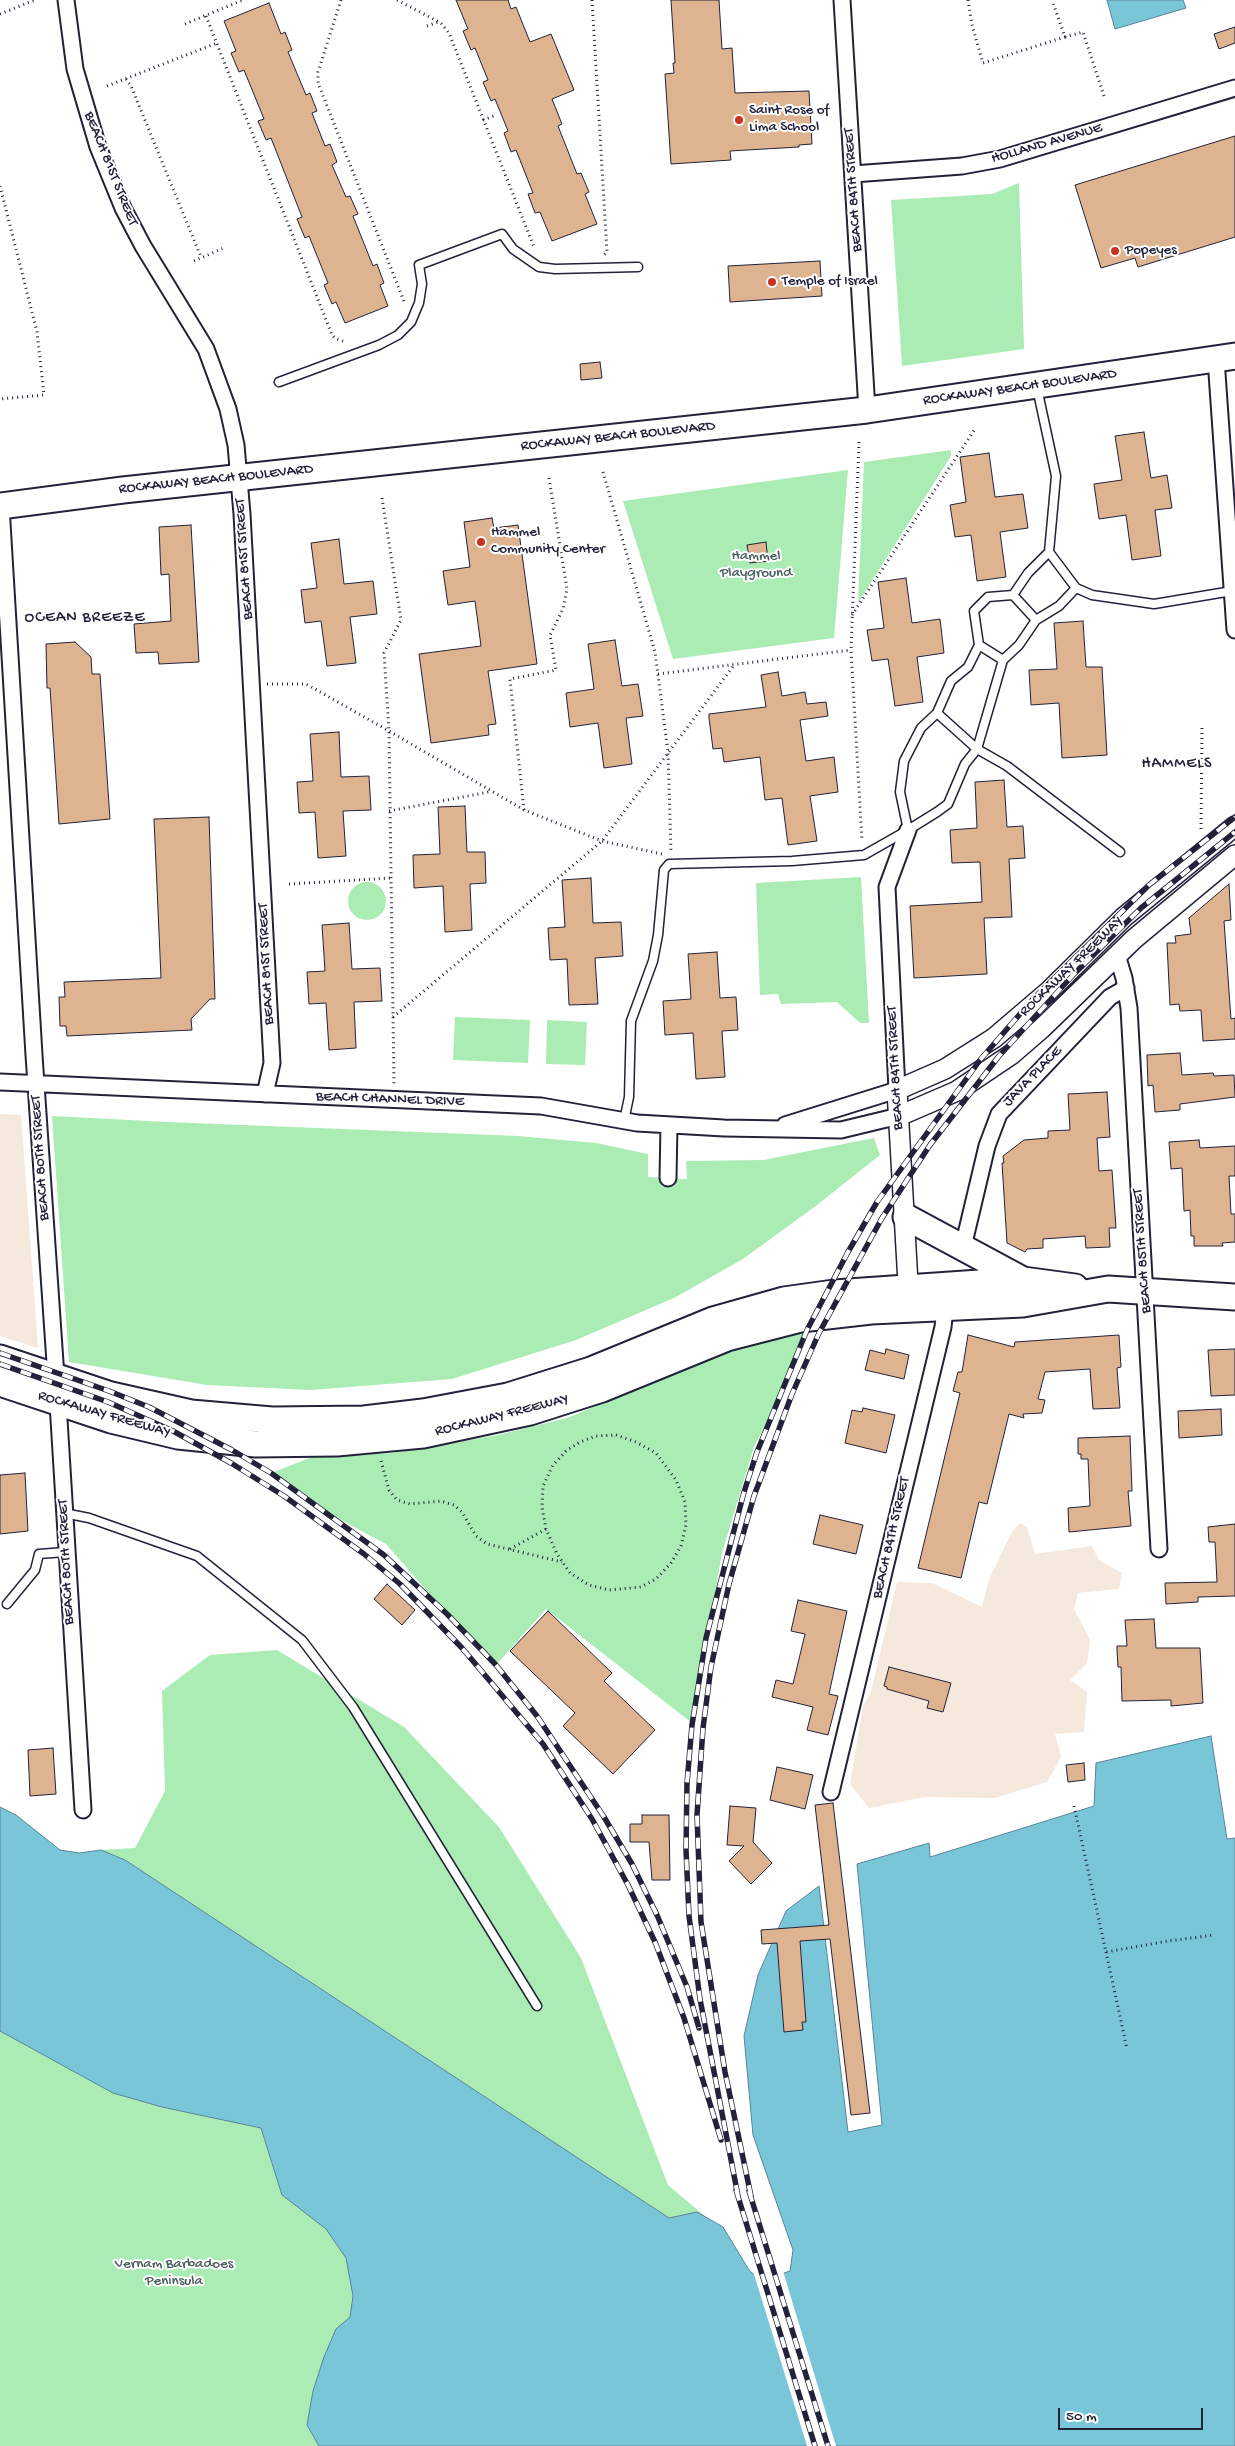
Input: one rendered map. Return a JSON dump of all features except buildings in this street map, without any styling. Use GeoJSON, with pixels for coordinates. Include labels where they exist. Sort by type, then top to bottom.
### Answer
{"type":"FeatureCollection","features":[{"type":"Feature","properties":{"kind":"main road","name":"ROCKAWAY BEACH BOULEVARD"},"geometry":{"type":"LineString","coordinates":[[0,506],[239,478],[867,410],[1037,387],[1226,357]]}},
{"type":"Feature","properties":{"kind":"main road"},"geometry":{"type":"LineString","coordinates":[[906,1217],[1023,1280]]}},
{"type":"Feature","properties":{"kind":"main road"},"geometry":{"type":"LineString","coordinates":[[909,1298],[945,1296],[1023,1280],[1095,1290],[1145,1290],[1235,1297]]}},
{"type":"Feature","properties":{"kind":"main road"},"geometry":{"type":"LineString","coordinates":[[945,1296],[1023,1304],[1095,1290]]}},
{"type":"Feature","properties":{"kind":"main road","name":"ROCKAWAY FREEWAY"},"geometry":{"type":"LineString","coordinates":[[0,1383],[111,1395],[191,1413],[272,1420],[364,1420],[423,1412],[508,1396],[591,1370],[697,1326],[760,1305],[834,1293],[909,1298]]}},
{"type":"Feature","properties":{"kind":"main road","name":"ROCKAWAY FREEWAY"},"geometry":{"type":"LineString","coordinates":[[0,1358],[57,1390]]}},
{"type":"Feature","properties":{"kind":"street","name":"BEACH 81ST STREET"},"geometry":{"type":"LineString","coordinates":[[66,0],[75,69],[81,97],[98,147],[123,208],[142,246],[206,349],[228,409],[239,478],[252,684],[272,1063],[265,1094]]}},
{"type":"Feature","properties":{"kind":"street","name":"BEACH 84TH STREET"},"geometry":{"type":"LineString","coordinates":[[842,0],[867,410]]}},
{"type":"Feature","properties":{"kind":"street","name":"HOLLAND AVENUE"},"geometry":{"type":"LineString","coordinates":[[853,174],[962,166],[1000,159],[1235,88]]}},
{"type":"Feature","properties":{"kind":"street"},"geometry":{"type":"LineString","coordinates":[[1226,357],[1232,591],[1235,630]]}},
{"type":"Feature","properties":{"kind":"street","name":"BEACH 80TH STREET"},"geometry":{"type":"LineString","coordinates":[[0,506],[5,656],[57,1390],[65,1552],[83,1810]]}},
{"type":"Feature","properties":{"kind":"street","name":"ROCKAWAY FREEWAY"},"geometry":{"type":"LineString","coordinates":[[899,1116],[944,1097],[998,1064],[1041,1029],[1111,944],[1189,862],[1235,826]]}},
{"type":"Feature","properties":{"kind":"street","name":"BEACH 84TH STREET"},"geometry":{"type":"LineString","coordinates":[[908,830],[887,887],[909,1298]]}},
{"type":"Feature","properties":{"kind":"street","name":"ROCKAWAY FREEWAY"},"geometry":{"type":"LineString","coordinates":[[897,1090],[945,1069],[994,1038],[1049,991],[1111,944],[1178,901],[1235,855]]}},
{"type":"Feature","properties":{"kind":"street","name":"BEACH 85TH STREET"},"geometry":{"type":"LineString","coordinates":[[1111,944],[1126,988],[1159,1549]]}},
{"type":"Feature","properties":{"kind":"street","name":"JAVA PLACE"},"geometry":{"type":"LineString","coordinates":[[962,1247],[988,1140],[999,1114],[1110,998],[1126,988]]}},
{"type":"Feature","properties":{"kind":"street","name":"BEACH CHANNEL DRIVE"},"geometry":{"type":"LineString","coordinates":[[0,1082],[541,1106],[624,1121],[724,1128],[840,1130],[899,1116]]}},
{"type":"Feature","properties":{"kind":"street","name":"BEACH CHANNEL DRIVE"},"geometry":{"type":"LineString","coordinates":[[778,1128],[897,1090]]}},
{"type":"Feature","properties":{"kind":"street"},"geometry":{"type":"LineString","coordinates":[[668,1178],[669,1125]]}},
{"type":"Feature","properties":{"kind":"street","name":"BEACH 84TH STREET"},"geometry":{"type":"LineString","coordinates":[[832,1792],[940,1338],[945,1296]]}},
{"type":"Feature","properties":{"kind":"lane"},"geometry":{"type":"LineString","coordinates":[[279,382],[398,335],[411,322],[419,303],[422,284],[419,265],[502,234],[513,249],[540,267],[555,269],[638,267]]}},
{"type":"Feature","properties":{"kind":"lane"},"geometry":{"type":"LineString","coordinates":[[1013,595],[1028,573],[1049,552],[1056,476],[1037,387]]}},
{"type":"Feature","properties":{"kind":"lane"},"geometry":{"type":"LineString","coordinates":[[1049,552],[1076,588],[1092,595],[1154,604],[1232,591]]}},
{"type":"Feature","properties":{"kind":"lane"},"geometry":{"type":"LineString","coordinates":[[624,1121],[629,1097],[631,1021],[653,961],[658,935],[664,870],[670,864],[677,863],[792,861],[864,855],[948,804],[965,764],[977,749],[1003,660],[1019,645],[1036,620],[1059,606],[1076,588]]}},
{"type":"Feature","properties":{"kind":"lane"},"geometry":{"type":"LineString","coordinates":[[1013,595],[1036,620]]}},
{"type":"Feature","properties":{"kind":"lane"},"geometry":{"type":"LineString","coordinates":[[908,830],[900,792],[904,761],[921,728],[937,713],[951,681],[968,667],[979,645],[974,611],[988,597],[1013,595]]}},
{"type":"Feature","properties":{"kind":"lane"},"geometry":{"type":"LineString","coordinates":[[979,645],[1003,660]]}},
{"type":"Feature","properties":{"kind":"lane"},"geometry":{"type":"LineString","coordinates":[[937,713],[977,749],[1007,766],[1120,852]]}},
{"type":"Feature","properties":{"kind":"lane"},"geometry":{"type":"LineString","coordinates":[[64,1513],[89,1518],[197,1556],[302,1640],[352,1707],[536,2006]]}},
{"type":"Feature","properties":{"kind":"lane"},"geometry":{"type":"LineString","coordinates":[[7,1604],[35,1570],[39,1554],[65,1552]]}},
{"type":"Feature","properties":{"kind":"path"},"geometry":{"type":"LineString","coordinates":[[0,14],[35,0]]}},
{"type":"Feature","properties":{"kind":"path"},"geometry":{"type":"LineString","coordinates":[[185,24],[244,0]]}},
{"type":"Feature","properties":{"kind":"path"},"geometry":{"type":"LineString","coordinates":[[341,0],[318,72],[318,83],[405,304],[402,312]]}},
{"type":"Feature","properties":{"kind":"path"},"geometry":{"type":"LineString","coordinates":[[398,0],[438,22],[449,33],[537,255]]}},
{"type":"Feature","properties":{"kind":"path"},"geometry":{"type":"LineString","coordinates":[[592,0],[607,252],[600,257]]}},
{"type":"Feature","properties":{"kind":"path"},"geometry":{"type":"LineString","coordinates":[[968,0],[972,25],[983,62],[1083,32],[1105,99]]}},
{"type":"Feature","properties":{"kind":"path"},"geometry":{"type":"LineString","coordinates":[[1052,0],[1065,37]]}},
{"type":"Feature","properties":{"kind":"path"},"geometry":{"type":"LineString","coordinates":[[206,16],[332,335],[344,342],[351,341]]}},
{"type":"Feature","properties":{"kind":"path"},"geometry":{"type":"LineString","coordinates":[[428,26],[438,22]]}},
{"type":"Feature","properties":{"kind":"path"},"geometry":{"type":"LineString","coordinates":[[106,86],[217,43]]}},
{"type":"Feature","properties":{"kind":"path"},"geometry":{"type":"LineString","coordinates":[[126,79],[131,86],[201,257]]}},
{"type":"Feature","properties":{"kind":"path"},"geometry":{"type":"LineString","coordinates":[[483,120],[494,116]]}},
{"type":"Feature","properties":{"kind":"path"},"geometry":{"type":"LineString","coordinates":[[0,186],[37,332],[44,395],[0,399]]}},
{"type":"Feature","properties":{"kind":"path"},"geometry":{"type":"LineString","coordinates":[[194,261],[226,247]]}},
{"type":"Feature","properties":{"kind":"path"},"geometry":{"type":"LineString","coordinates":[[852,616],[975,429]]}},
{"type":"Feature","properties":{"kind":"path"},"geometry":{"type":"LineString","coordinates":[[859,442],[851,650],[863,844]]}},
{"type":"Feature","properties":{"kind":"path"},"geometry":{"type":"LineString","coordinates":[[252,684],[306,684],[389,730],[490,792],[524,810],[602,841],[672,855],[668,752],[655,652],[603,472]]}},
{"type":"Feature","properties":{"kind":"path"},"geometry":{"type":"LineString","coordinates":[[524,810],[510,679],[556,670],[550,635],[563,610],[567,589],[550,478]]}},
{"type":"Feature","properties":{"kind":"path"},"geometry":{"type":"LineString","coordinates":[[382,498],[401,620],[384,653],[389,730],[394,1100]]}},
{"type":"Feature","properties":{"kind":"path"},"geometry":{"type":"LineString","coordinates":[[658,674],[851,650]]}},
{"type":"Feature","properties":{"kind":"path"},"geometry":{"type":"LineString","coordinates":[[393,1017],[602,841],[736,664]]}},
{"type":"Feature","properties":{"kind":"path"},"geometry":{"type":"LineString","coordinates":[[1201,829],[1202,727]]}},
{"type":"Feature","properties":{"kind":"path"},"geometry":{"type":"LineString","coordinates":[[389,811],[490,792]]}},
{"type":"Feature","properties":{"kind":"path"},"geometry":{"type":"LineString","coordinates":[[853,844],[863,844],[872,841]]}},
{"type":"Feature","properties":{"kind":"path"},"geometry":{"type":"LineString","coordinates":[[289,884],[391,878]]}},
{"type":"Feature","properties":{"kind":"path"},"geometry":{"type":"LineString","coordinates":[[616,1435],[636,1442],[656,1454],[676,1480],[684,1502],[686,1525],[681,1546],[671,1563],[656,1579],[641,1587],[609,1590],[589,1585],[570,1573],[562,1562],[546,1529],[542,1507],[543,1486],[553,1465],[566,1451],[580,1442],[596,1436],[616,1435]]}},
{"type":"Feature","properties":{"kind":"path"},"geometry":{"type":"LineString","coordinates":[[380,1457],[389,1490],[397,1500],[410,1504],[442,1500],[454,1505],[462,1512],[476,1536],[487,1544],[562,1562]]}},
{"type":"Feature","properties":{"kind":"path"},"geometry":{"type":"LineString","coordinates":[[509,1550],[546,1529]]}},
{"type":"Feature","properties":{"kind":"path"},"geometry":{"type":"LineString","coordinates":[[1074,1806],[1127,2049]]}},
{"type":"Feature","properties":{"kind":"path"},"geometry":{"type":"LineString","coordinates":[[1106,1952],[1168,1940],[1214,1935]]}},
{"type":"Feature","properties":{"kind":"shaded area"},"geometry":{"type":"Polygon","coordinates":[[[0,1114],[21,1115],[38,1348],[0,1336],[0,1114]]]}},
{"type":"Feature","properties":{"kind":"shaded area"},"geometry":{"type":"Polygon","coordinates":[[[1020,1523],[1027,1527],[1035,1554],[1092,1546],[1099,1560],[1122,1573],[1119,1589],[1078,1593],[1074,1609],[1090,1640],[1087,1663],[1070,1680],[1087,1692],[1084,1732],[1055,1734],[1061,1757],[1047,1782],[995,1798],[925,1797],[869,1808],[850,1784],[863,1706],[871,1692],[897,1582],[932,1583],[982,1607],[989,1579],[1012,1532],[1020,1523]]]}},
{"type":"Feature","properties":{"kind":"green space"},"geometry":{"type":"Polygon","coordinates":[[[1019,183],[1024,349],[902,366],[891,200],[992,194],[1019,183]]]}},
{"type":"Feature","properties":{"kind":"green space"},"geometry":{"type":"Polygon","coordinates":[[[951,450],[951,456],[858,603],[864,462],[951,450]]]}},
{"type":"Feature","properties":{"kind":"green space","name":"Hammel Playground"},"geometry":{"type":"Polygon","coordinates":[[[848,470],[834,638],[673,659],[623,501],[848,470]]]}},
{"type":"Feature","properties":{"kind":"green space"},"geometry":{"type":"Polygon","coordinates":[[[861,877],[869,1023],[860,1023],[837,1002],[781,1004],[778,994],[760,995],[756,883],[861,877]]]}},
{"type":"Feature","properties":{"kind":"green space"},"geometry":{"type":"Polygon","coordinates":[[[367,882],[380,888],[386,901],[380,914],[367,920],[354,914],[348,901],[354,888],[367,882]]]}},
{"type":"Feature","properties":{"kind":"green space"},"geometry":{"type":"Polygon","coordinates":[[[455,1017],[530,1020],[528,1063],[453,1060],[455,1017]]]}},
{"type":"Feature","properties":{"kind":"green space"},"geometry":{"type":"Polygon","coordinates":[[[547,1020],[587,1022],[585,1065],[546,1064],[547,1020]]]}},
{"type":"Feature","properties":{"kind":"green space"},"geometry":{"type":"Polygon","coordinates":[[[52,1116],[518,1136],[596,1143],[648,1154],[648,1177],[687,1179],[686,1161],[763,1160],[874,1138],[880,1155],[817,1205],[743,1259],[674,1298],[576,1340],[452,1379],[310,1390],[207,1385],[69,1362],[52,1116]]]}},
{"type":"Feature","properties":{"kind":"green space"},"geometry":{"type":"Polygon","coordinates":[[[807,1330],[781,1394],[754,1447],[722,1553],[692,1723],[546,1609],[496,1665],[447,1614],[386,1544],[326,1512],[271,1473],[312,1457],[393,1453],[498,1435],[567,1418],[681,1370],[776,1335],[807,1330]]]}},
{"type":"Feature","properties":{"kind":"green space"},"geometry":{"type":"Polygon","coordinates":[[[277,1650],[404,1727],[499,1827],[581,1958],[668,2185],[707,2218],[669,2218],[125,1860],[101,1850],[135,1848],[165,1791],[162,1691],[210,1655],[277,1650]]]}},
{"type":"Feature","properties":{"kind":"green space","name":"Vernam Barbadoes Peninsula"},"geometry":{"type":"Polygon","coordinates":[[[0,2006],[266,2106],[366,2221],[346,2446],[0,2446],[0,2006]]]}},
{"type":"Feature","properties":{"kind":"water"},"geometry":{"type":"Polygon","coordinates":[[[1107,0],[1183,0],[1186,8],[1115,29],[1107,0]]]}},
{"type":"Feature","properties":{"kind":"water"},"geometry":{"type":"Polygon","coordinates":[[[1211,1736],[1227,1839],[1235,1838],[1235,2446],[319,2446],[307,2425],[313,2391],[324,2357],[336,2329],[350,2317],[353,2296],[346,2258],[326,2229],[282,2195],[261,2128],[162,2107],[113,2093],[0,2031],[0,1807],[16,1815],[60,1850],[79,1853],[101,1850],[125,1860],[669,2218],[697,2212],[723,2227],[749,2270],[761,2281],[790,2271],[793,2250],[753,2135],[744,2036],[758,1975],[786,1911],[819,1886],[848,2132],[882,2125],[857,1864],[929,1843],[930,1857],[1094,1806],[1096,1763],[1211,1736]]]}},
{"type":"Feature","properties":{"kind":"pier"},"geometry":{"type":"Polygon","coordinates":[[[753,2271],[761,2278],[783,2271],[836,2446],[807,2446],[753,2271]]]}},
{"type":"Feature","properties":{"kind":"railway"},"geometry":{"type":"LineString","coordinates":[[738,2196],[700,1999],[689,1916],[686,1850],[687,1783],[692,1725],[706,1638],[744,1492],[757,1452],[807,1330],[848,1252],[877,1202],[980,1060],[1033,999],[1149,885],[1235,817]]}},
{"type":"Feature","properties":{"kind":"railway"},"geometry":{"type":"LineString","coordinates":[[751,2196],[725,2072],[701,1922],[697,1815],[703,1728],[711,1667],[729,1584],[754,1496],[792,1394],[819,1333],[882,1218],[930,1145],[999,1056],[1074,974],[1141,908],[1235,832]]}},
{"type":"Feature","properties":{"kind":"railway"},"geometry":{"type":"LineString","coordinates":[[0,1353],[149,1407],[232,1450],[271,1473],[384,1555],[447,1614],[496,1665],[537,1716],[604,1817],[632,1864],[657,1915],[687,1987],[699,2028]]}},
{"type":"Feature","properties":{"kind":"railway"},"geometry":{"type":"LineString","coordinates":[[0,1364],[108,1402],[173,1431],[231,1463],[284,1496],[364,1554],[400,1584],[462,1648],[543,1744],[592,1819],[628,1885],[655,1942],[684,2018],[721,2140]]}},
{"type":"Feature","properties":{"kind":"railway"},"geometry":{"type":"LineString","coordinates":[[736,2190],[815,2446]]}},
{"type":"Feature","properties":{"kind":"railway"},"geometry":{"type":"LineString","coordinates":[[749,2191],[828,2446]]}},
{"type":"Feature","properties":{"kind":"place","name":"Saint Rose of Lima School"},"geometry":{"type":"Point","coordinates":[739,120]}},
{"type":"Feature","properties":{"kind":"place","name":"Popeyes"},"geometry":{"type":"Point","coordinates":[1115,251]}},
{"type":"Feature","properties":{"kind":"place","name":"Temple of Israel"},"geometry":{"type":"Point","coordinates":[772,282]}},
{"type":"Feature","properties":{"kind":"place","name":"Hammel Community Center"},"geometry":{"type":"Point","coordinates":[481,542]}},
{"type":"Feature","properties":{"kind":"district","name":"OCEAN BREEZE"},"geometry":{"type":"Point","coordinates":[85,619]}},
{"type":"Feature","properties":{"kind":"district","name":"HAMMELS"},"geometry":{"type":"Point","coordinates":[1177,765]}}]}
